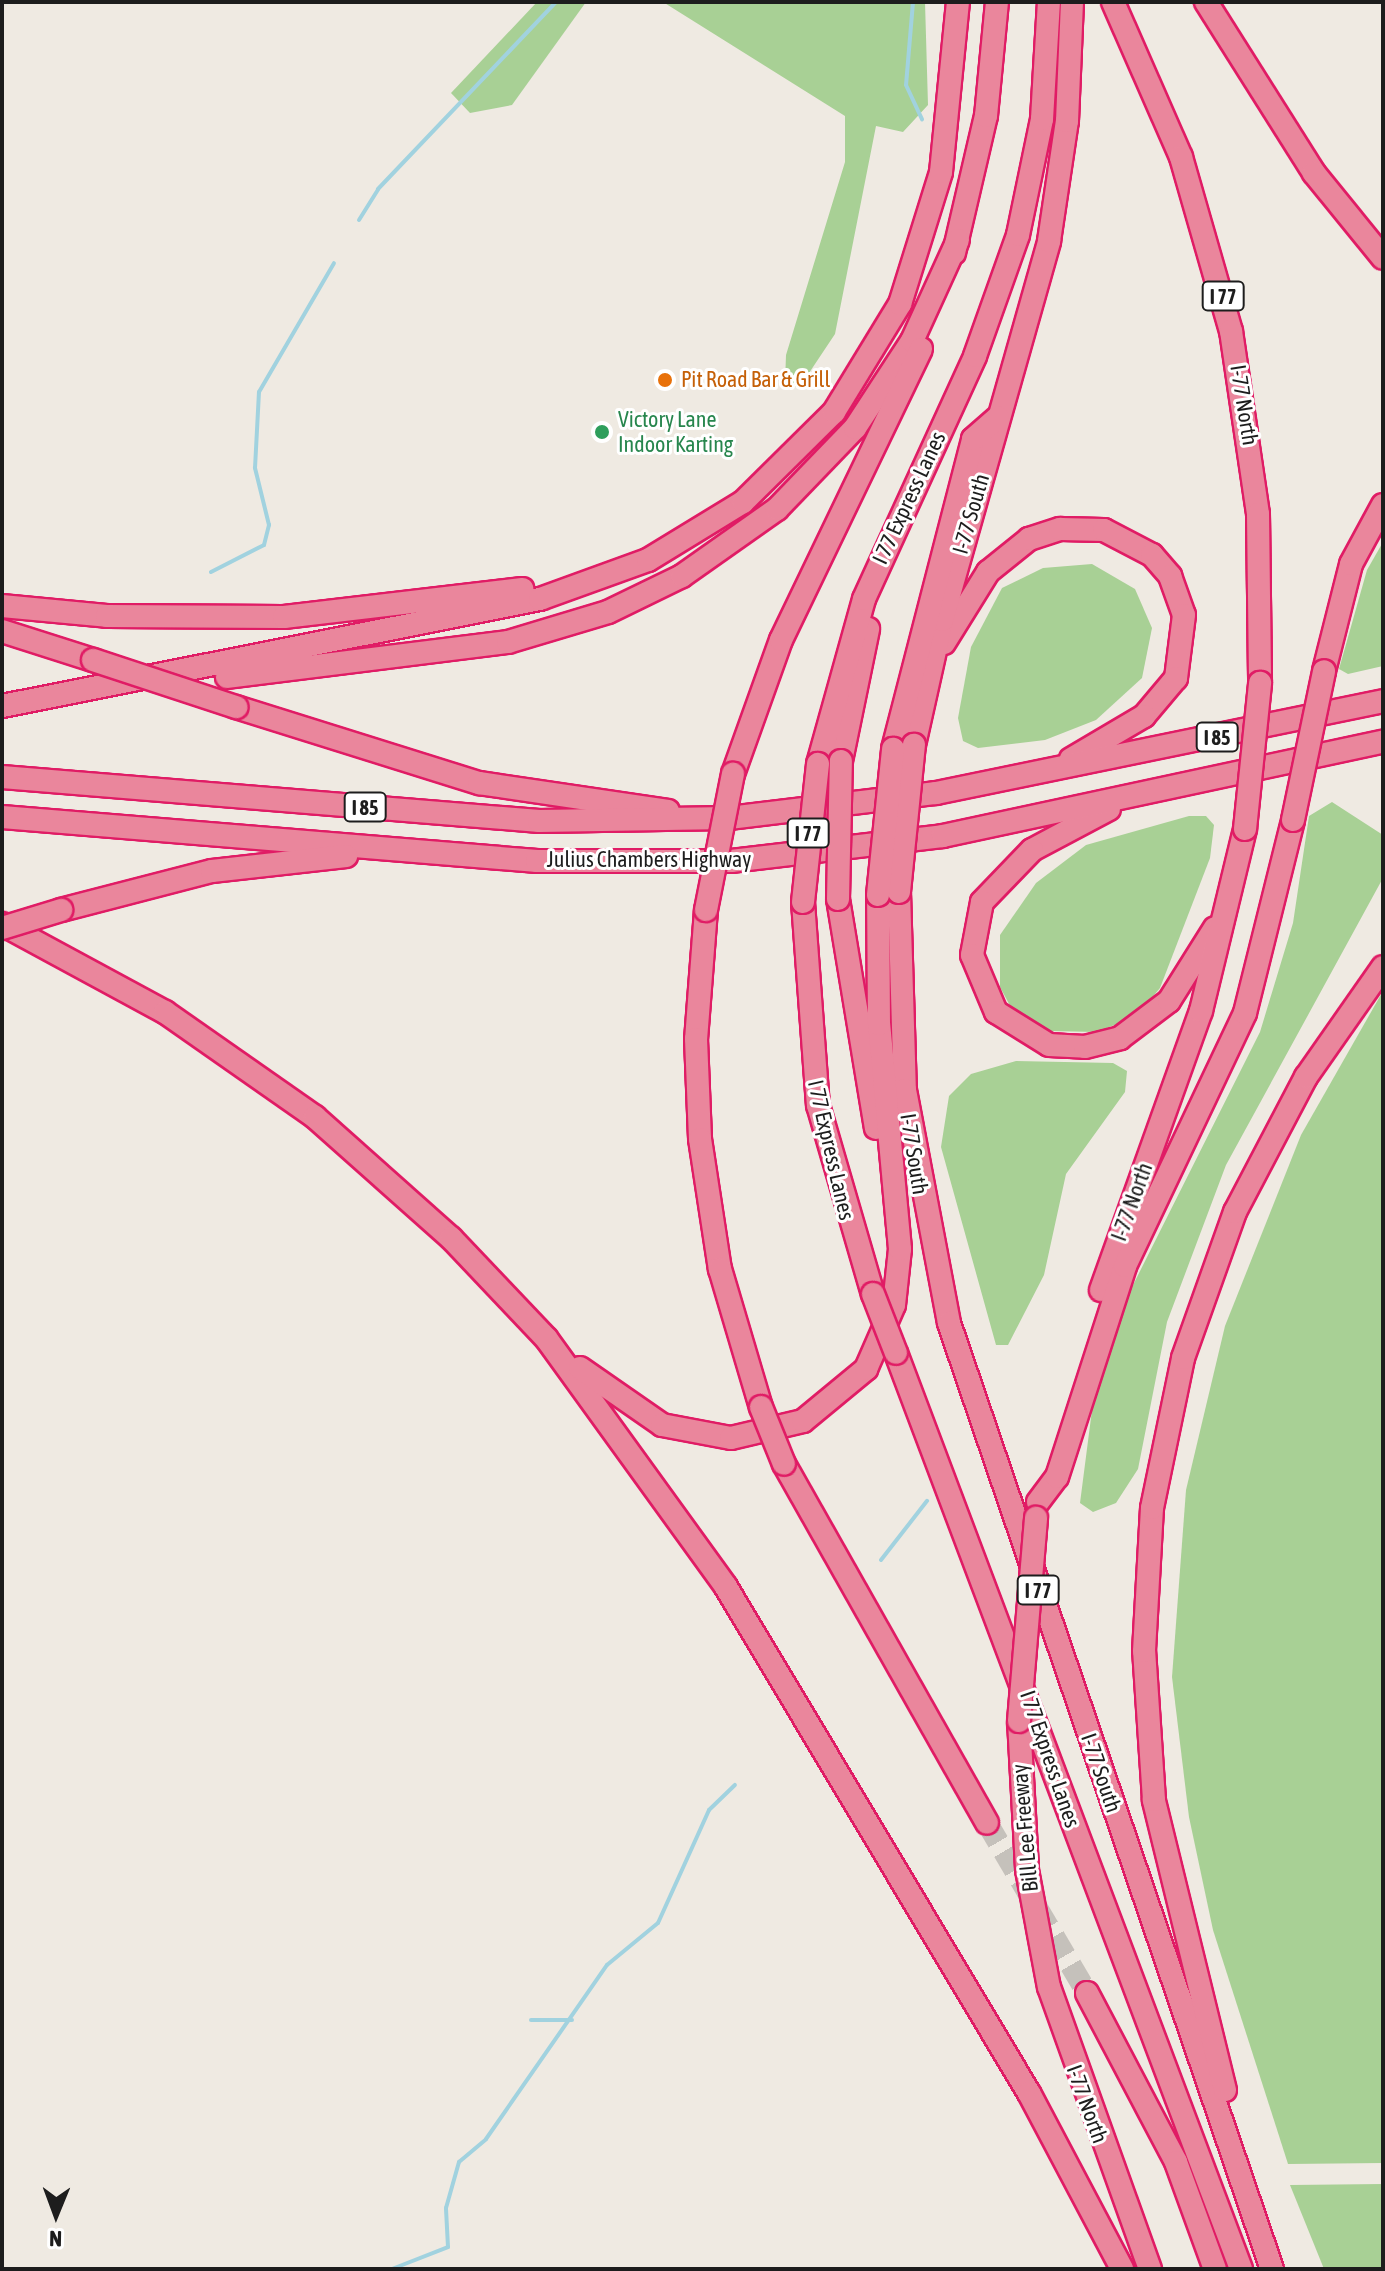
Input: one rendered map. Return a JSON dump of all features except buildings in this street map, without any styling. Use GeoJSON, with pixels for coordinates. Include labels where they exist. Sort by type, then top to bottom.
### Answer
{"type":"FeatureCollection","features":[{"type":"Feature","properties":{"kind":"highway"},"geometry":{"type":"LineString","coordinates":[[2,706],[139,683],[510,607],[598,581],[674,547],[793,458],[848,393],[888,329],[919,255],[941,172],[958,2]]}},
{"type":"Feature","properties":{"kind":"highway"},"geometry":{"type":"LineString","coordinates":[[987,1823],[784,1464],[761,1407],[723,1281],[704,1171],[696,1039],[706,910],[733,774],[777,651],[907,382],[958,240],[986,116],[997,2]]}},
{"type":"Feature","properties":{"kind":"highway","name":"I 77 Express Lanes"},"geometry":{"type":"LineString","coordinates":[[1049,2],[1042,119],[1018,235],[975,356],[905,505],[853,629],[818,764],[803,902],[818,1105],[873,1294],[1241,2269]]}},
{"type":"Feature","properties":{"kind":"highway","name":"I-77 North"},"geometry":{"type":"LineString","coordinates":[[1019,1721],[1037,1510],[1081,1348],[1201,1011],[1230,902],[1245,829],[1260,683],[1258,514],[1231,331],[1181,157],[1113,2]]}},
{"type":"Feature","properties":{"kind":"highway"},"geometry":{"type":"LineString","coordinates":[[1206,2],[1314,173],[1383,258]]}},
{"type":"Feature","properties":{"kind":"highway","name":"I-77 South"},"geometry":{"type":"LineString","coordinates":[[904,747],[929,672],[1055,211],[1072,13]]}},
{"type":"Feature","properties":{"kind":"highway"},"geometry":{"type":"LineString","coordinates":[[139,683],[313,670],[508,642],[608,612],[682,576],[777,509],[855,428],[912,341],[958,240]]}},
{"type":"Feature","properties":{"kind":"highway"},"geometry":{"type":"LineString","coordinates":[[546,1338],[662,1425],[717,1438],[776,1431],[830,1404],[874,1355],[897,1288],[899,1227],[880,1036],[889,893],[904,747],[973,439],[998,417]]}},
{"type":"Feature","properties":{"kind":"highway"},"geometry":{"type":"LineString","coordinates":[[899,1227],[855,1024],[838,899],[841,761],[860,661],[905,505]]}},
{"type":"Feature","properties":{"kind":"highway"},"geometry":{"type":"LineString","coordinates":[[1037,1510],[1057,1477],[1125,1266],[1245,1013],[1351,564],[1383,505]]}},
{"type":"Feature","properties":{"kind":"highway"},"geometry":{"type":"LineString","coordinates":[[929,672],[988,572],[1029,539],[1091,528],[1141,547],[1181,602],[1186,643],[1176,678],[1144,716],[1051,769]]}},
{"type":"Feature","properties":{"kind":"highway"},"geometry":{"type":"LineString","coordinates":[[2,606],[183,618],[334,614],[525,589],[674,547]]}},
{"type":"Feature","properties":{"kind":"highway"},"geometry":{"type":"LineString","coordinates":[[2,631],[479,783],[729,818]]}},
{"type":"Feature","properties":{"kind":"highway","name":"Julius Chambers Highway"},"geometry":{"type":"LineString","coordinates":[[2,777],[539,821],[729,818],[877,802],[1383,701]]}},
{"type":"Feature","properties":{"kind":"highway","name":"Julius Chambers Highway"},"geometry":{"type":"LineString","coordinates":[[2,817],[399,850],[626,864],[778,858],[943,836],[1383,742]]}},
{"type":"Feature","properties":{"kind":"highway"},"geometry":{"type":"LineString","coordinates":[[1138,795],[1032,850],[989,891],[972,955],[996,1012],[1049,1045],[1085,1047],[1120,1038],[1169,1001],[1230,902]]}},
{"type":"Feature","properties":{"kind":"highway"},"geometry":{"type":"LineString","coordinates":[[2,927],[212,871],[399,850]]}},
{"type":"Feature","properties":{"kind":"highway","name":"I-77 South"},"geometry":{"type":"LineString","coordinates":[[889,893],[905,1090],[946,1312],[1272,2269]]}},
{"type":"Feature","properties":{"kind":"highway"},"geometry":{"type":"LineString","coordinates":[[2,927],[45,946],[191,1029],[315,1117],[440,1227],[546,1338],[734,1600],[1029,2093],[1122,2269]]}},
{"type":"Feature","properties":{"kind":"highway"},"geometry":{"type":"LineString","coordinates":[[1272,2269],[1161,1836],[1147,1726],[1145,1577],[1167,1421],[1219,1249],[1293,1097],[1383,967]]}},
{"type":"Feature","properties":{"kind":"highway","name":"Bill Lee Freeway"},"geometry":{"type":"LineString","coordinates":[[1019,1721],[1038,1935]]}},
{"type":"Feature","properties":{"kind":"highway","name":"I-77 North"},"geometry":{"type":"LineString","coordinates":[[1038,1935],[1067,2051],[1150,2269]]}},
{"type":"Feature","properties":{"kind":"highway"},"geometry":{"type":"LineString","coordinates":[[1087,1993],[1170,2150],[1215,2269]]}},
{"type":"Feature","properties":{"kind":"green space"},"geometry":{"type":"Polygon","coordinates":[[[537,2],[586,2],[512,105],[470,113],[451,93],[537,2]]]}},
{"type":"Feature","properties":{"kind":"green space"},"geometry":{"type":"Polygon","coordinates":[[[663,2],[925,2],[928,105],[903,132],[876,126],[835,334],[799,388],[785,383],[786,355],[845,162],[845,116],[663,2]]]}},
{"type":"Feature","properties":{"kind":"green space"},"geometry":{"type":"Polygon","coordinates":[[[1383,542],[1383,666],[1348,674],[1339,669],[1367,570],[1383,542]]]}},
{"type":"Feature","properties":{"kind":"green space"},"geometry":{"type":"Polygon","coordinates":[[[1092,564],[1135,589],[1152,628],[1142,678],[1096,720],[1045,740],[978,748],[963,741],[958,718],[971,647],[1002,588],[1043,568],[1092,564]]]}},
{"type":"Feature","properties":{"kind":"green space"},"geometry":{"type":"Polygon","coordinates":[[[1332,802],[1383,835],[1383,878],[1226,1165],[1167,1322],[1138,1469],[1116,1503],[1093,1512],[1080,1503],[1092,1410],[1128,1295],[1260,1032],[1293,923],[1309,816],[1332,802]]]}},
{"type":"Feature","properties":{"kind":"green space"},"geometry":{"type":"Polygon","coordinates":[[[1189,816],[1206,816],[1214,825],[1210,858],[1160,988],[1136,1017],[1096,1032],[1050,1031],[1015,1015],[1000,987],[1000,935],[1036,883],[1086,845],[1189,816]]]}},
{"type":"Feature","properties":{"kind":"green space"},"geometry":{"type":"Polygon","coordinates":[[[1383,991],[1383,2163],[1288,2164],[1213,1930],[1189,1817],[1172,1677],[1186,1490],[1225,1326],[1301,1135],[1383,991]]]}},
{"type":"Feature","properties":{"kind":"green space"},"geometry":{"type":"Polygon","coordinates":[[[1016,1061],[1113,1063],[1127,1071],[1125,1092],[1066,1174],[1044,1275],[1008,1345],[996,1345],[941,1147],[949,1096],[971,1074],[1016,1061]]]}},
{"type":"Feature","properties":{"kind":"green space"},"geometry":{"type":"Polygon","coordinates":[[[1383,2184],[1383,2269],[1324,2269],[1290,2185],[1383,2184]]]}},
{"type":"Feature","properties":{"kind":"waterway"},"geometry":{"type":"LineString","coordinates":[[359,220],[378,189],[556,2]]}},
{"type":"Feature","properties":{"kind":"waterway"},"geometry":{"type":"LineString","coordinates":[[913,2],[906,85],[922,120]]}},
{"type":"Feature","properties":{"kind":"waterway"},"geometry":{"type":"LineString","coordinates":[[211,572],[264,545],[269,525],[255,468],[259,392],[334,263]]}},
{"type":"Feature","properties":{"kind":"waterway"},"geometry":{"type":"LineString","coordinates":[[881,1560],[927,1501]]}},
{"type":"Feature","properties":{"kind":"waterway"},"geometry":{"type":"LineString","coordinates":[[392,2269],[448,2247],[446,2208],[459,2162],[486,2139],[607,1965],[658,1923],[709,1810],[735,1785]]}},
{"type":"Feature","properties":{"kind":"waterway"},"geometry":{"type":"LineString","coordinates":[[531,2020],[572,2020]]}},
{"type":"Feature","properties":{"kind":"tunnel"},"geometry":{"type":"LineString","coordinates":[[987,1823],[1087,1993]]}},
{"type":"Feature","properties":{"kind":"place","name":"Pit Road Bar & Grill"},"geometry":{"type":"Point","coordinates":[665,380]}},
{"type":"Feature","properties":{"kind":"place","name":"Victory Lane Indoor Karting"},"geometry":{"type":"Point","coordinates":[602,432]}}]}
